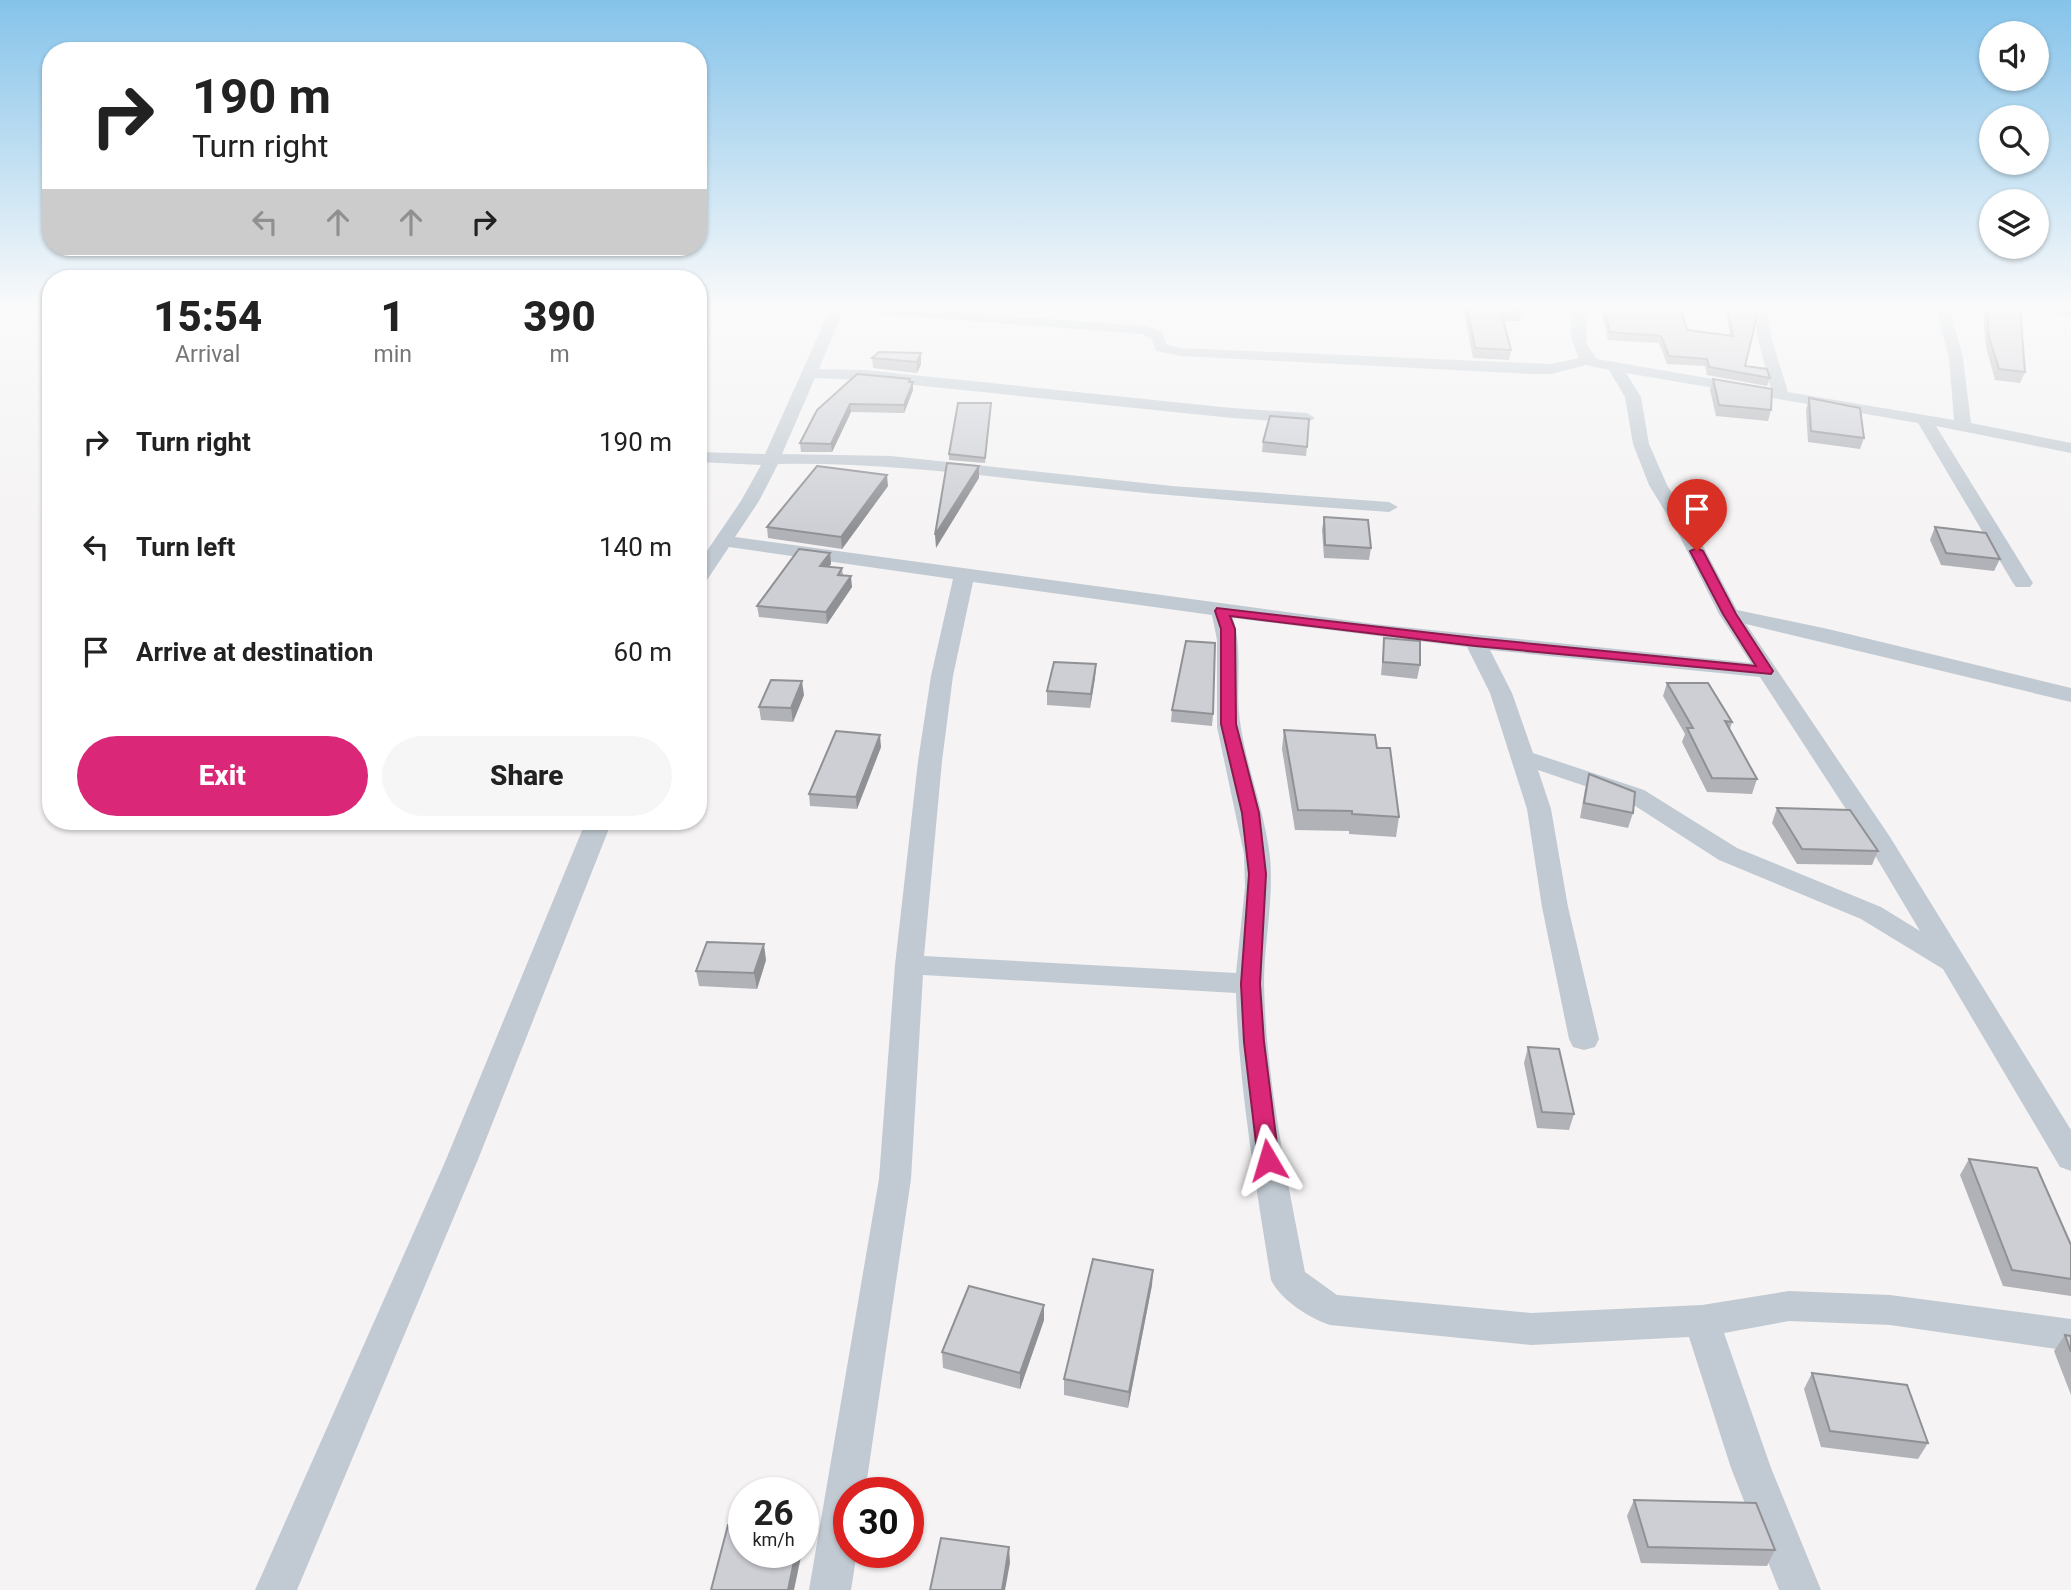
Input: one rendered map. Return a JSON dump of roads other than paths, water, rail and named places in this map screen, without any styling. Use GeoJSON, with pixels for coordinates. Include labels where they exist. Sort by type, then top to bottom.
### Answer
{"type":"FeatureCollection","features":[{"type":"Feature","properties":{"kind":"street"},"geometry":{"type":"LineString","coordinates":[[707,566],[750,501],[772,459],[805,381]]}},
{"type":"Feature","properties":{"kind":"street"},"geometry":{"type":"LineString","coordinates":[[923,381],[1232,414],[1307,418]]}},
{"type":"Feature","properties":{"kind":"street"},"geometry":{"type":"LineString","coordinates":[[1623,381],[1633,397],[1641,444],[1658,485],[1686,531],[1729,614],[1877,838],[2071,1158]]}},
{"type":"Feature","properties":{"kind":"street"},"geometry":{"type":"LineString","coordinates":[[1693,381],[1963,426],[2071,448]]}},
{"type":"Feature","properties":{"kind":"street"},"geometry":{"type":"LineString","coordinates":[[1777,381],[1781,395]]}},
{"type":"Feature","properties":{"kind":"street"},"geometry":{"type":"LineString","coordinates":[[1958,381],[1963,426]]}},
{"type":"Feature","properties":{"kind":"street"},"geometry":{"type":"LineString","coordinates":[[1923,419],[2023,583]]}},
{"type":"Feature","properties":{"kind":"street"},"geometry":{"type":"LineString","coordinates":[[707,457],[891,461],[1172,491],[1389,507]]}},
{"type":"Feature","properties":{"kind":"street"},"geometry":{"type":"LineString","coordinates":[[724,541],[1221,611],[1475,642],[1766,671]]}},
{"type":"Feature","properties":{"kind":"street"},"geometry":{"type":"LineString","coordinates":[[830,1590],[895,1179],[909,965],[942,676],[964,576]]}},
{"type":"Feature","properties":{"kind":"street"},"geometry":{"type":"LineString","coordinates":[[1221,611],[1228,629],[1229,724],[1251,813],[1258,874],[1250,984],[1254,1042],[1268,1160],[1289,1280],[1330,1310],[1531,1329],[1702,1321],[1789,1306],[1877,1310],[2071,1335]]}},
{"type":"Feature","properties":{"kind":"street"},"geometry":{"type":"LineString","coordinates":[[1729,614],[1828,635],[2071,695]]}},
{"type":"Feature","properties":{"kind":"street"},"geometry":{"type":"LineString","coordinates":[[1475,642],[1501,693],[1539,810],[1555,907],[1584,1040]]}},
{"type":"Feature","properties":{"kind":"street"},"geometry":{"type":"LineString","coordinates":[[1523,758],[1635,795],[1728,854],[1871,913],[1957,967]]}},
{"type":"Feature","properties":{"kind":"street"},"geometry":{"type":"LineString","coordinates":[[276,1590],[461,1162],[595,830]]}},
{"type":"Feature","properties":{"kind":"street"},"geometry":{"type":"LineString","coordinates":[[909,965],[1250,984]]}},
{"type":"Feature","properties":{"kind":"street"},"geometry":{"type":"LineString","coordinates":[[1702,1321],[1751,1468],[1800,1590]]}}]}
